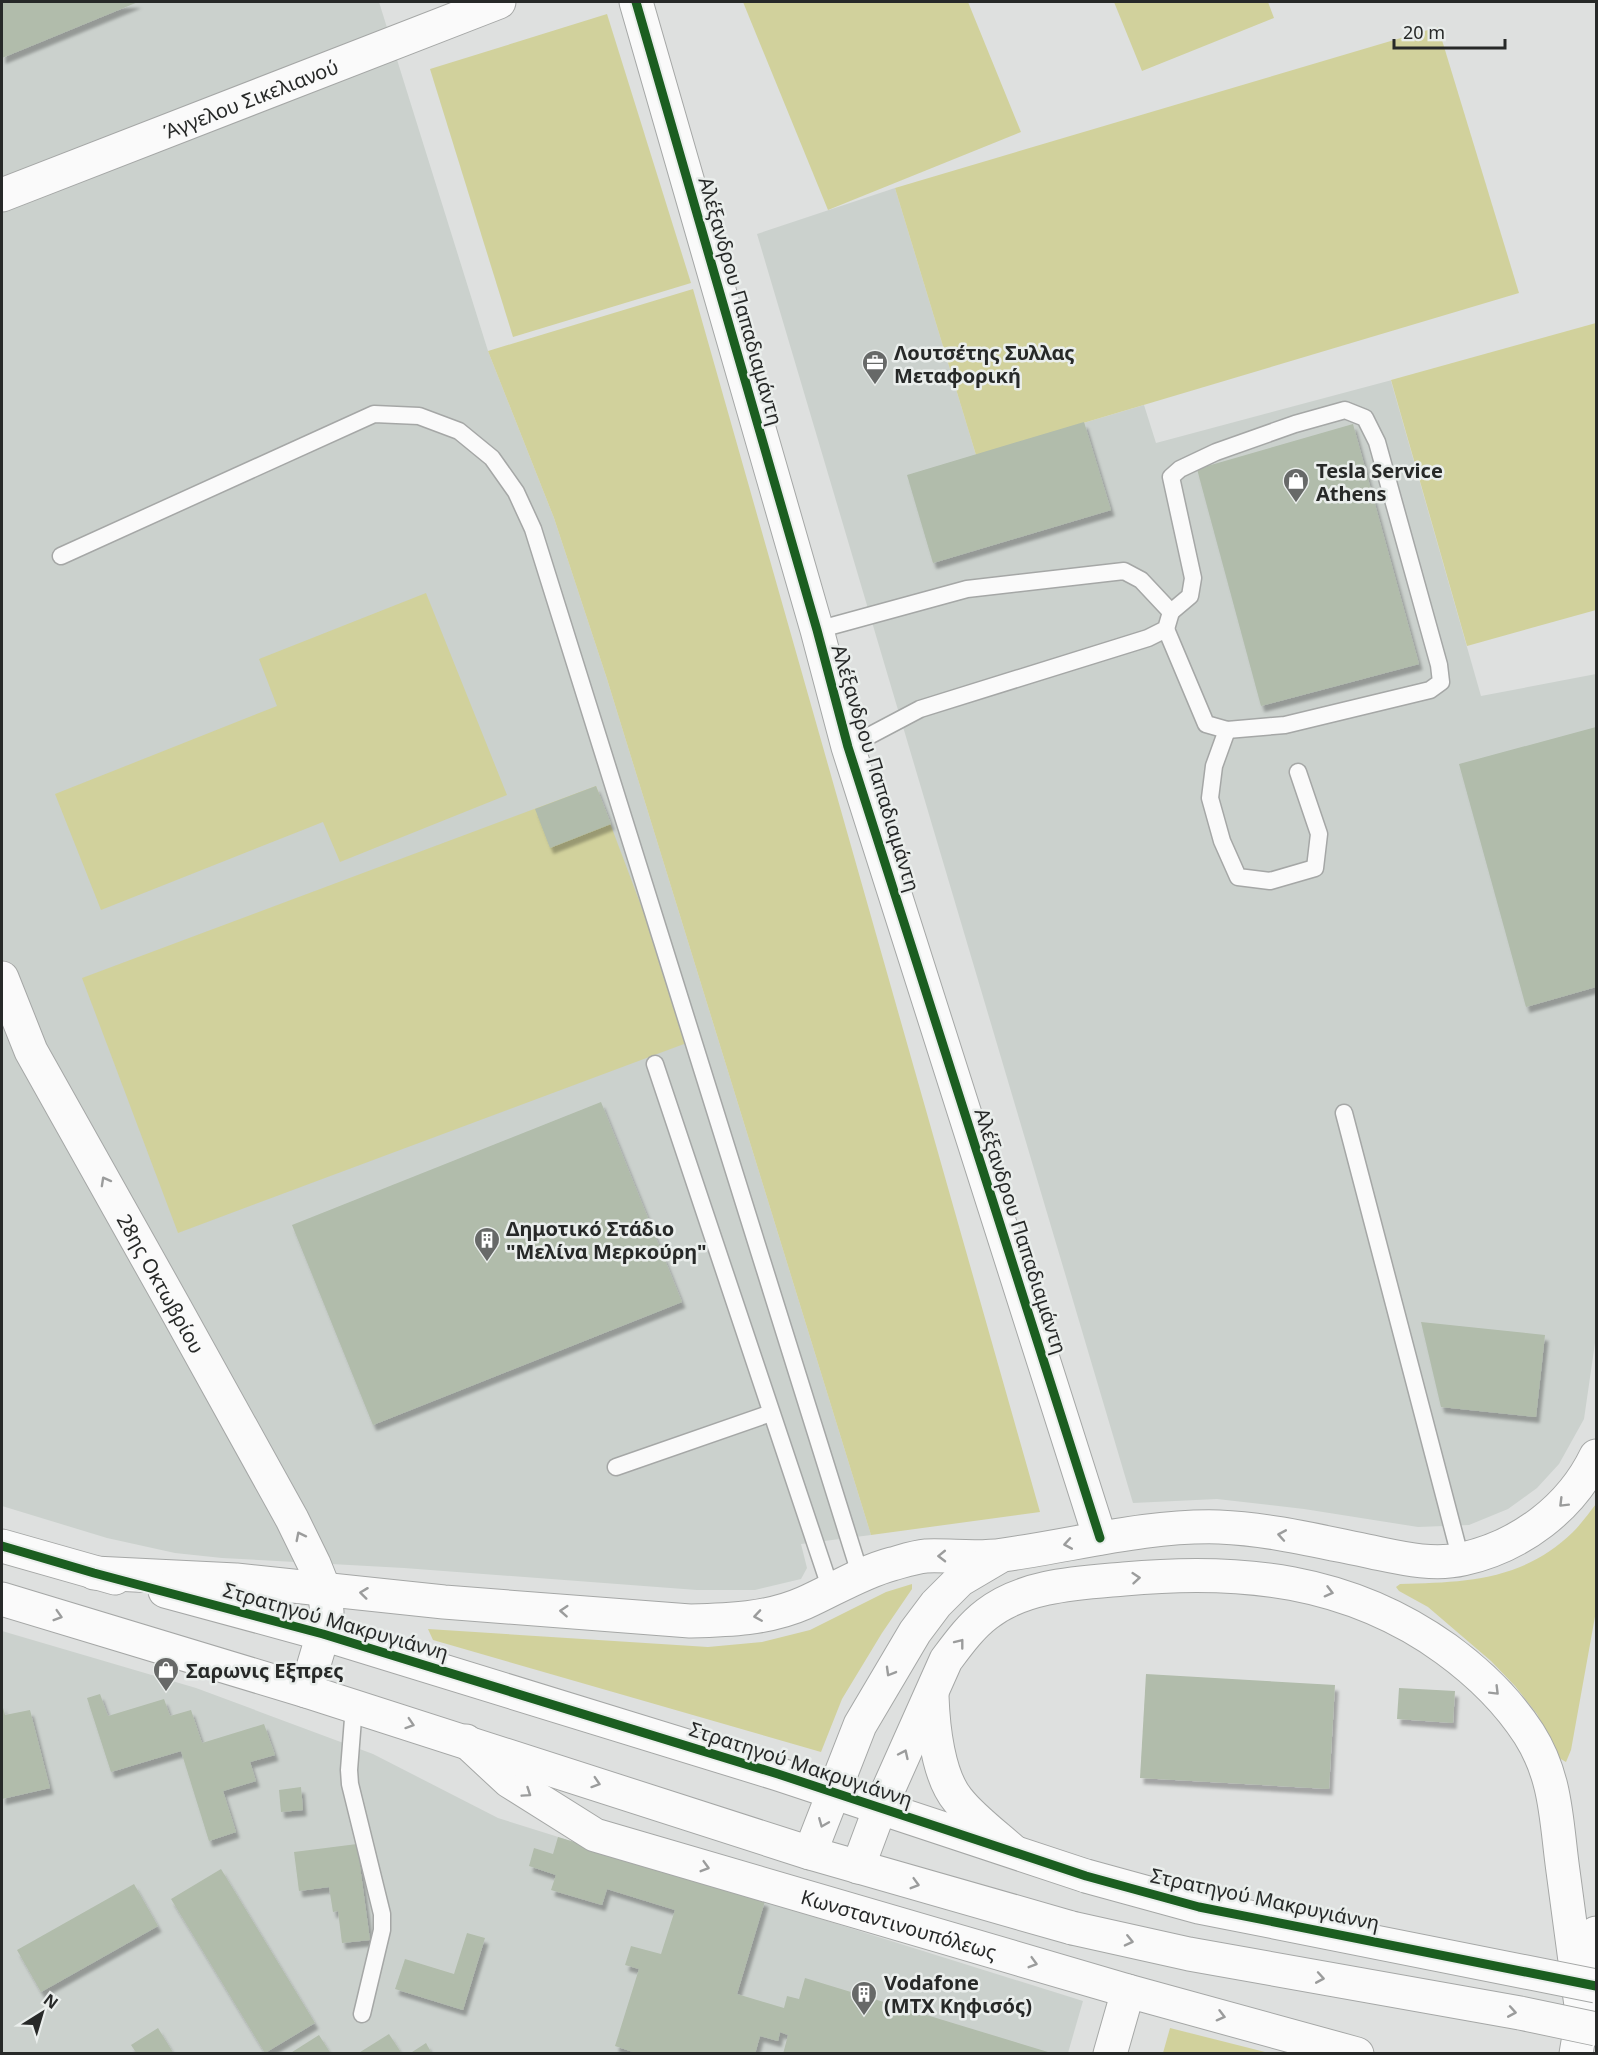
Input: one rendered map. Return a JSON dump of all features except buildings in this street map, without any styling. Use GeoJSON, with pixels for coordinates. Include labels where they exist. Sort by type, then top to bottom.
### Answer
{"type":"FeatureCollection","features":[{"type":"Feature","properties":{"kind":"main road","name":"Άγγελου Σικελιανού"},"geometry":{"type":"LineString","coordinates":[[2,195],[499,2]]}},
{"type":"Feature","properties":{"kind":"main road","name":"Αλέξανδρου Παπαδιαμάντη"},"geometry":{"type":"LineString","coordinates":[[636,2],[817,630],[848,747],[1100,1539]]}},
{"type":"Feature","properties":{"kind":"main road","name":"28ης Οκτωβρίου"},"geometry":{"type":"LineString","coordinates":[[2,978],[31,1051],[310,1555],[324,1589],[327,1608],[323,1634],[306,1691]]}},
{"type":"Feature","properties":{"kind":"main road"},"geometry":{"type":"LineString","coordinates":[[94,1573],[236,1580],[444,1602],[690,1621],[729,1620],[765,1615],[802,1604],[890,1564],[923,1556],[1000,1556],[1154,1530],[1221,1527],[1311,1540],[1399,1558],[1461,1560],[1504,1545],[1538,1525],[1565,1502],[1583,1480],[1596,1456]]}},
{"type":"Feature","properties":{"kind":"main road","name":"Στρατηγού Μακρυγιάννη"},"geometry":{"type":"LineString","coordinates":[[2,1546],[323,1634],[835,1793],[1086,1876],[1592,2009]]}},
{"type":"Feature","properties":{"kind":"main road"},"geometry":{"type":"LineString","coordinates":[[810,1853],[860,1725],[915,1632],[936,1604],[960,1580],[1000,1556]]}},
{"type":"Feature","properties":{"kind":"main road"},"geometry":{"type":"LineString","coordinates":[[858,1867],[880,1808],[946,1660],[987,1613],[1016,1598],[1039,1590],[1161,1575],[1227,1575],[1306,1586],[1374,1607],[1431,1638],[1476,1672],[1501,1697],[1528,1733],[1539,1751],[1553,1788],[1562,1867],[1592,2009]]}},
{"type":"Feature","properties":{"kind":"main road"},"geometry":{"type":"LineString","coordinates":[[2,1599],[466,1741],[810,1853],[1072,1928],[1189,1954],[1520,2013],[1592,2009]]}},
{"type":"Feature","properties":{"kind":"main road"},"geometry":{"type":"LineString","coordinates":[[932,1694],[933,1725],[938,1752],[957,1799],[1013,1851]]}},
{"type":"Feature","properties":{"kind":"main road","name":"Κωνσταντινουπόλεως"},"geometry":{"type":"LineString","coordinates":[[466,1741],[509,1781],[595,1835],[1128,1991],[1357,2054]]}},
{"type":"Feature","properties":{"kind":"main road"},"geometry":{"type":"LineString","coordinates":[[1576,2054],[1592,2009],[1596,1933]]}},
{"type":"Feature","properties":{"kind":"main road"},"geometry":{"type":"LineString","coordinates":[[1110,2054],[1128,1991]]}},
{"type":"Feature","properties":{"kind":"lane"},"geometry":{"type":"LineString","coordinates":[[1346,410],[1365,418],[1377,442],[1441,682],[1430,690],[1285,725],[1227,729],[1206,724],[1166,629],[1171,612],[1190,596],[1193,578],[1171,477],[1180,469],[1216,452],[1295,424],[1346,410]]}},
{"type":"Feature","properties":{"kind":"lane"},"geometry":{"type":"LineString","coordinates":[[61,556],[374,414],[419,416],[459,431],[492,458],[516,492],[533,529],[861,1577]]}},
{"type":"Feature","properties":{"kind":"lane"},"geometry":{"type":"LineString","coordinates":[[817,630],[967,589],[1124,571],[1141,580],[1171,612]]}},
{"type":"Feature","properties":{"kind":"lane"},"geometry":{"type":"LineString","coordinates":[[848,747],[920,710],[1148,638],[1166,629]]}},
{"type":"Feature","properties":{"kind":"lane"},"geometry":{"type":"LineString","coordinates":[[1227,729],[1214,765],[1210,798],[1222,841],[1238,877],[1270,881],[1315,868],[1319,834],[1298,772]]}},
{"type":"Feature","properties":{"kind":"lane"},"geometry":{"type":"LineString","coordinates":[[655,1064],[831,1590]]}},
{"type":"Feature","properties":{"kind":"lane"},"geometry":{"type":"LineString","coordinates":[[1344,1113],[1461,1560]]}},
{"type":"Feature","properties":{"kind":"lane"},"geometry":{"type":"LineString","coordinates":[[616,1467],[771,1413]]}},
{"type":"Feature","properties":{"kind":"lane"},"geometry":{"type":"LineString","coordinates":[[354,1706],[350,1784],[382,1914],[382,1930],[362,2014]]}},
{"type":"Feature","properties":{"kind":"shaded area"},"geometry":{"type":"Polygon","coordinates":[[[2,2],[379,2],[488,351],[554,518],[607,679],[871,1535],[801,1544],[807,1568],[801,1579],[755,1590],[697,1590],[404,1568],[222,1558],[175,1553],[107,1538],[2,1506],[2,2]]]}},
{"type":"Feature","properties":{"kind":"shaded area"},"geometry":{"type":"Polygon","coordinates":[[[895,188],[976,455],[1144,405],[1156,443],[1392,380],[1481,696],[1596,674],[1596,1336],[1584,1419],[1559,1464],[1537,1488],[1508,1509],[1469,1525],[1418,1527],[1304,1509],[1217,1499],[1133,1503],[757,234],[895,188]]]}},
{"type":"Feature","properties":{"kind":"shaded area"},"geometry":{"type":"Polygon","coordinates":[[[2,1631],[196,1688],[373,1754],[498,1818],[1083,2001],[1068,2053],[2,2053],[2,1631]]]}},
{"type":"Feature","properties":{"kind":"green space"},"geometry":{"type":"Polygon","coordinates":[[[743,2],[968,2],[1021,132],[828,210],[743,2]]]}},
{"type":"Feature","properties":{"kind":"green space"},"geometry":{"type":"Polygon","coordinates":[[[1114,2],[1268,2],[1274,18],[1142,71],[1114,2]]]}},
{"type":"Feature","properties":{"kind":"green space"},"geometry":{"type":"Polygon","coordinates":[[[607,14],[691,283],[513,337],[430,69],[607,14]]]}},
{"type":"Feature","properties":{"kind":"green space"},"geometry":{"type":"Polygon","coordinates":[[[1438,27],[1519,293],[976,455],[895,188],[1438,27]]]}},
{"type":"Feature","properties":{"kind":"green space"},"geometry":{"type":"Polygon","coordinates":[[[693,289],[1040,1512],[871,1535],[607,679],[554,518],[488,351],[693,289]]]}},
{"type":"Feature","properties":{"kind":"green space"},"geometry":{"type":"Polygon","coordinates":[[[1596,323],[1596,610],[1467,646],[1391,380],[1596,323]]]}},
{"type":"Feature","properties":{"kind":"green space"},"geometry":{"type":"Polygon","coordinates":[[[426,593],[507,795],[340,862],[323,822],[101,910],[55,794],[277,706],[259,659],[426,593]]]}},
{"type":"Feature","properties":{"kind":"green space"},"geometry":{"type":"Polygon","coordinates":[[[596,786],[692,1041],[178,1233],[82,978],[596,786]]]}},
{"type":"Feature","properties":{"kind":"green space"},"geometry":{"type":"Polygon","coordinates":[[[1596,1504],[1596,1611],[1571,1750],[1566,1762],[1559,1758],[1537,1714],[1491,1661],[1428,1607],[1399,1591],[1396,1587],[1400,1584],[1470,1580],[1492,1576],[1534,1561],[1576,1529],[1596,1504]]]}},
{"type":"Feature","properties":{"kind":"green space"},"geometry":{"type":"Polygon","coordinates":[[[912,1584],[912,1589],[842,1699],[821,1752],[433,1640],[428,1629],[708,1647],[762,1642],[810,1630],[886,1592],[912,1584]]]}},
{"type":"Feature","properties":{"kind":"green space"},"geometry":{"type":"Polygon","coordinates":[[[1170,2028],[1269,2053],[1163,2053],[1170,2028]]]}},
{"type":"Feature","properties":{"kind":"cycle path"},"geometry":{"type":"LineString","coordinates":[[636,2],[817,630],[848,747],[1100,1538]]}},
{"type":"Feature","properties":{"kind":"cycle path"},"geometry":{"type":"LineString","coordinates":[[2,1546],[323,1634],[778,1774],[1086,1876],[1199,1907],[1596,1986]]}},
{"type":"Feature","properties":{"kind":"place","name":"Λουτσέτης Συλλας Μεταφορική"},"geometry":{"type":"Point","coordinates":[875,386]}},
{"type":"Feature","properties":{"kind":"place","name":"Tesla Service Athens"},"geometry":{"type":"Point","coordinates":[1296,504]}},
{"type":"Feature","properties":{"kind":"place","name":"Δημοτικό Στάδιο \"Μελίνα Μερκούρη\""},"geometry":{"type":"Point","coordinates":[487,1263]}},
{"type":"Feature","properties":{"kind":"place","name":"Σαρωνις Εξπρες"},"geometry":{"type":"Point","coordinates":[166,1693]}},
{"type":"Feature","properties":{"kind":"place","name":"Vodafone (MTX Κηφισός)"},"geometry":{"type":"Point","coordinates":[864,2017]}}]}
